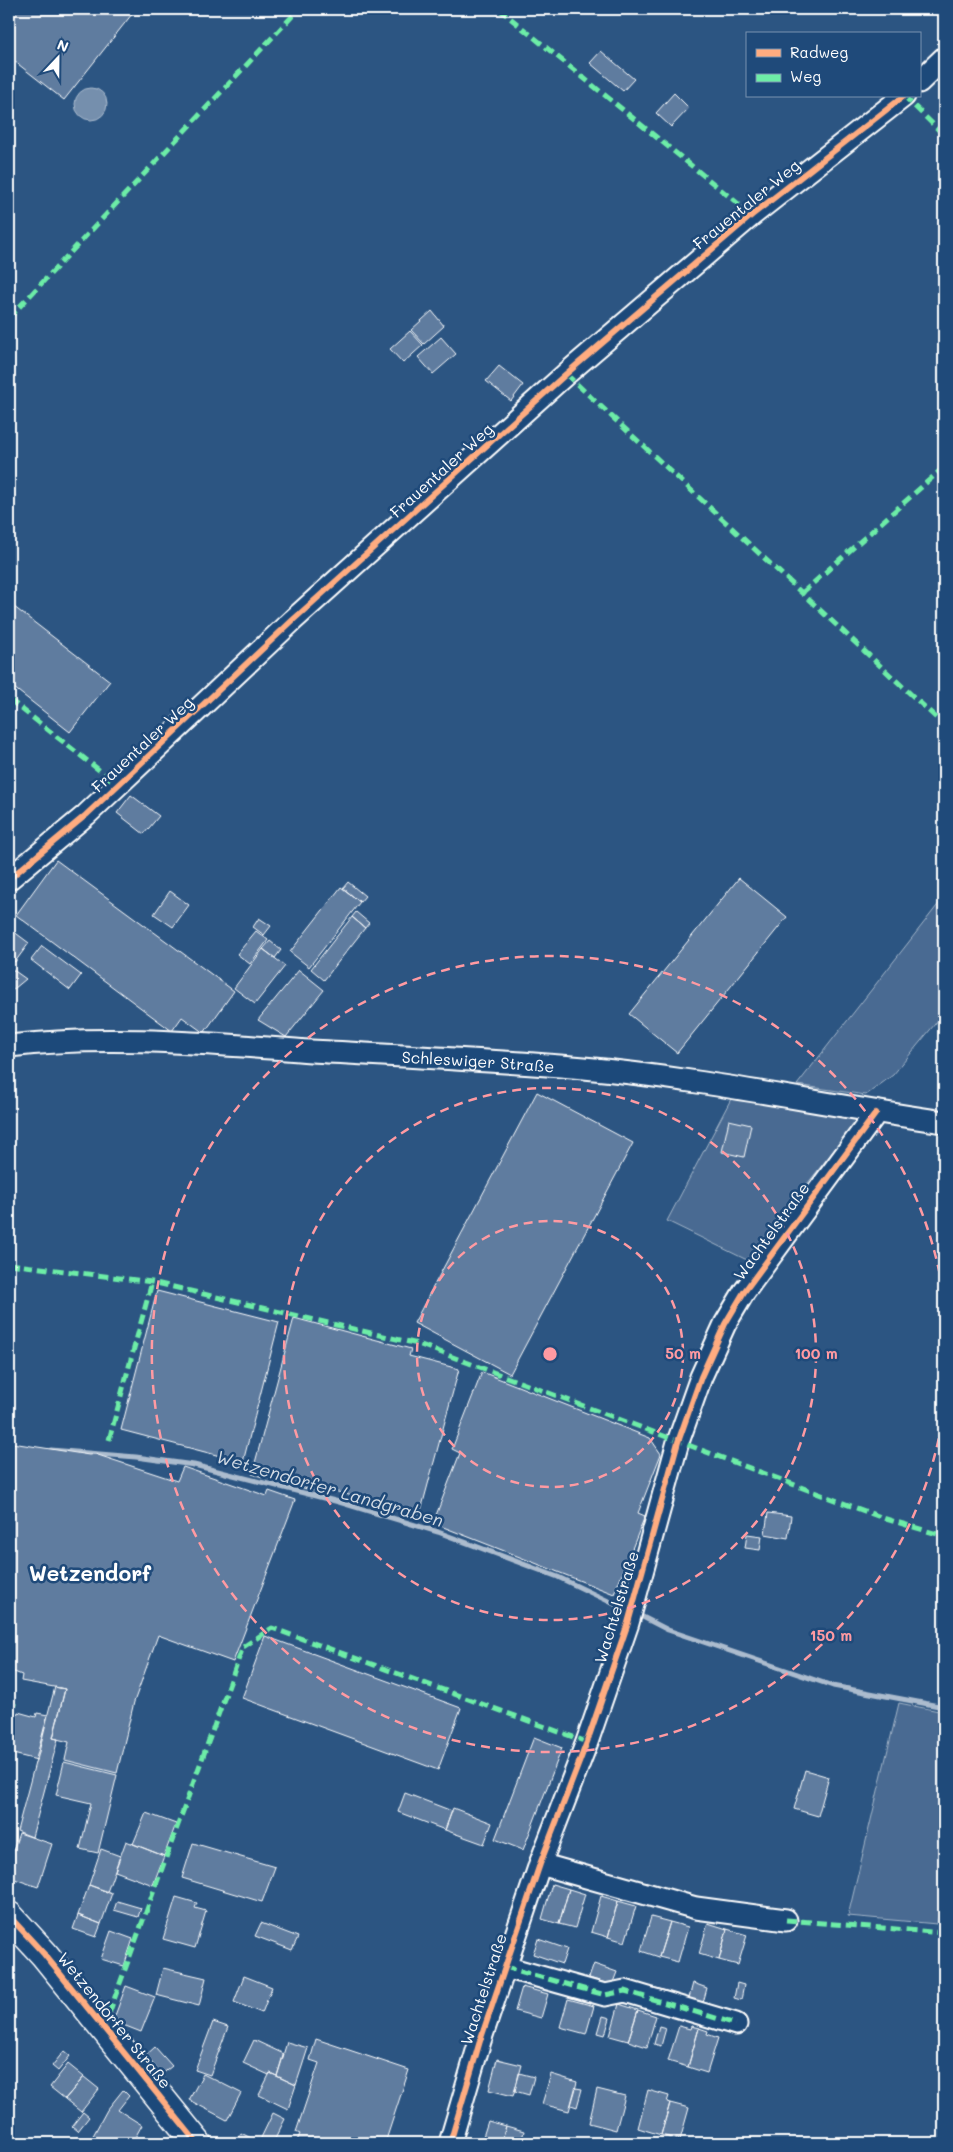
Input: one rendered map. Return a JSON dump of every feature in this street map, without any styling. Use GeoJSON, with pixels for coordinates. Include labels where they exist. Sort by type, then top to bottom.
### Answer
{"type":"FeatureCollection","features":[{"type":"Feature","properties":{"kind":"street"},"geometry":{"type":"LineString","coordinates":[[920,81],[944,58]]}},
{"type":"Feature","properties":{"kind":"street","name":"Frauentaler Weg"},"geometry":{"type":"LineString","coordinates":[[9,879],[86,815],[294,620],[566,374],[752,215],[901,98]]}},
{"type":"Feature","properties":{"kind":"street","name":"Schleswiger Straße"},"geometry":{"type":"LineString","coordinates":[[9,1046],[44,1042],[134,1040],[584,1068],[674,1079],[876,1113],[944,1122]]}},
{"type":"Feature","properties":{"kind":"street","name":"Wachtelstraße"},"geometry":{"type":"LineString","coordinates":[[450,2143],[504,1967],[540,1864],[587,1742],[628,1622],[678,1442],[701,1377],[725,1324],[764,1262],[876,1113]]}},
{"type":"Feature","properties":{"kind":"street"},"geometry":{"type":"LineString","coordinates":[[540,1864],[696,1908],[786,1920]]}},
{"type":"Feature","properties":{"kind":"street","name":"Wetzendorfer Straße"},"geometry":{"type":"LineString","coordinates":[[9,1916],[44,1954],[197,2143]]}},
{"type":"Feature","properties":{"kind":"street"},"geometry":{"type":"LineString","coordinates":[[504,1967],[605,1995],[625,1991],[736,2024]]}},
{"type":"Feature","properties":{"kind":"shaded area"},"geometry":{"type":"Polygon","coordinates":[[[91,88],[97,89],[102,93],[106,98],[106,110],[102,115],[97,119],[91,120],[85,119],[80,115],[76,110],[75,104],[76,98],[80,93],[85,89],[91,88]]]}},
{"type":"Feature","properties":{"kind":"shaded area"},"geometry":{"type":"Polygon","coordinates":[[[944,897],[944,1013],[893,1075],[866,1095],[797,1085],[944,897]]]}},
{"type":"Feature","properties":{"kind":"shaded area"},"geometry":{"type":"Polygon","coordinates":[[[732,1097],[860,1117],[747,1260],[667,1221],[732,1097]]]}},
{"type":"Feature","properties":{"kind":"shaded area"},"geometry":{"type":"Polygon","coordinates":[[[899,1703],[944,1712],[944,1891],[937,1924],[848,1916],[899,1703]]]}},
{"type":"Feature","properties":{"kind":"building"},"geometry":{"type":"Polygon","coordinates":[[[9,9],[136,9],[64,100],[9,57],[9,9]]]}},
{"type":"Feature","properties":{"kind":"building"},"geometry":{"type":"Polygon","coordinates":[[[601,51],[634,79],[623,91],[590,63],[601,51]]]}},
{"type":"Feature","properties":{"kind":"building"},"geometry":{"type":"Polygon","coordinates":[[[674,93],[689,108],[671,127],[656,113],[674,93]]]}},
{"type":"Feature","properties":{"kind":"building"},"geometry":{"type":"Polygon","coordinates":[[[432,311],[444,326],[424,344],[411,330],[432,311]]]}},
{"type":"Feature","properties":{"kind":"building"},"geometry":{"type":"Polygon","coordinates":[[[410,331],[423,345],[403,363],[390,349],[410,331]]]}},
{"type":"Feature","properties":{"kind":"building"},"geometry":{"type":"Polygon","coordinates":[[[441,337],[456,354],[433,374],[418,357],[441,337]]]}},
{"type":"Feature","properties":{"kind":"building"},"geometry":{"type":"Polygon","coordinates":[[[499,366],[523,385],[511,401],[486,381],[499,366]]]}},
{"type":"Feature","properties":{"kind":"building"},"geometry":{"type":"Polygon","coordinates":[[[9,603],[110,681],[70,732],[9,684],[9,603]]]}},
{"type":"Feature","properties":{"kind":"building"},"geometry":{"type":"Polygon","coordinates":[[[131,795],[159,816],[144,834],[117,813],[131,795]]]}},
{"type":"Feature","properties":{"kind":"building"},"geometry":{"type":"Polygon","coordinates":[[[56,860],[234,991],[204,1033],[182,1017],[172,1031],[16,915],[56,860]]]}},
{"type":"Feature","properties":{"kind":"building"},"geometry":{"type":"Polygon","coordinates":[[[739,878],[787,917],[677,1053],[629,1014],[739,878]]]}},
{"type":"Feature","properties":{"kind":"building"},"geometry":{"type":"Polygon","coordinates":[[[348,882],[365,896],[360,902],[343,888],[348,882]]]}},
{"type":"Feature","properties":{"kind":"building"},"geometry":{"type":"Polygon","coordinates":[[[341,887],[360,902],[309,967],[290,952],[341,887]]]}},
{"type":"Feature","properties":{"kind":"building"},"geometry":{"type":"Polygon","coordinates":[[[170,891],[189,905],[173,927],[154,914],[170,891]]]}},
{"type":"Feature","properties":{"kind":"building"},"geometry":{"type":"Polygon","coordinates":[[[356,912],[369,923],[365,928],[352,917],[356,912]]]}},
{"type":"Feature","properties":{"kind":"building"},"geometry":{"type":"Polygon","coordinates":[[[352,917],[365,928],[324,980],[311,969],[352,917]]]}},
{"type":"Feature","properties":{"kind":"building"},"geometry":{"type":"Polygon","coordinates":[[[259,918],[271,926],[264,935],[253,927],[259,918]]]}},
{"type":"Feature","properties":{"kind":"building"},"geometry":{"type":"Polygon","coordinates":[[[9,928],[29,943],[15,962],[9,958],[9,928]]]}},
{"type":"Feature","properties":{"kind":"building"},"geometry":{"type":"Polygon","coordinates":[[[256,931],[268,940],[250,964],[237,954],[256,931]]]}},
{"type":"Feature","properties":{"kind":"building"},"geometry":{"type":"Polygon","coordinates":[[[270,941],[281,950],[275,958],[263,949],[270,941]]]}},
{"type":"Feature","properties":{"kind":"building"},"geometry":{"type":"Polygon","coordinates":[[[42,946],[81,975],[70,990],[31,960],[42,946]]]}},
{"type":"Feature","properties":{"kind":"building"},"geometry":{"type":"Polygon","coordinates":[[[263,949],[285,966],[255,1004],[234,988],[263,949]]]}},
{"type":"Feature","properties":{"kind":"building"},"geometry":{"type":"Polygon","coordinates":[[[9,967],[26,979],[9,993],[9,967]]]}},
{"type":"Feature","properties":{"kind":"building"},"geometry":{"type":"Polygon","coordinates":[[[299,970],[324,990],[286,1037],[258,1020],[299,970]]]}},
{"type":"Feature","properties":{"kind":"building"},"geometry":{"type":"Polygon","coordinates":[[[537,1092],[633,1143],[510,1374],[414,1323],[537,1092]]]}},
{"type":"Feature","properties":{"kind":"building"},"geometry":{"type":"Polygon","coordinates":[[[729,1120],[751,1125],[744,1157],[722,1152],[729,1120]]]}},
{"type":"Feature","properties":{"kind":"building"},"geometry":{"type":"Polygon","coordinates":[[[157,1291],[279,1322],[243,1462],[121,1430],[157,1291]]]}},
{"type":"Feature","properties":{"kind":"building"},"geometry":{"type":"Polygon","coordinates":[[[294,1318],[411,1349],[409,1356],[459,1369],[420,1514],[319,1487],[318,1492],[252,1474],[294,1318]]]}},
{"type":"Feature","properties":{"kind":"building"},"geometry":{"type":"Polygon","coordinates":[[[482,1372],[650,1438],[661,1454],[638,1513],[645,1516],[614,1594],[433,1523],[460,1453],[452,1449],[482,1372]]]}},
{"type":"Feature","properties":{"kind":"building"},"geometry":{"type":"Polygon","coordinates":[[[12,1443],[89,1455],[95,1454],[177,1481],[183,1467],[267,1496],[269,1491],[295,1500],[233,1662],[158,1635],[134,1702],[117,1773],[65,1760],[69,1742],[53,1738],[65,1689],[21,1681],[22,1675],[9,1670],[9,1453],[12,1443]]]}},
{"type":"Feature","properties":{"kind":"building"},"geometry":{"type":"Polygon","coordinates":[[[768,1513],[791,1516],[788,1538],[765,1534],[768,1513]]]}},
{"type":"Feature","properties":{"kind":"building"},"geometry":{"type":"Polygon","coordinates":[[[747,1534],[762,1536],[760,1550],[745,1548],[747,1534]]]}},
{"type":"Feature","properties":{"kind":"building"},"geometry":{"type":"Polygon","coordinates":[[[265,1636],[461,1708],[438,1770],[242,1698],[265,1636]]]}},
{"type":"Feature","properties":{"kind":"building"},"geometry":{"type":"Polygon","coordinates":[[[55,1687],[65,1689],[53,1738],[58,1739],[32,1837],[17,1831],[55,1687]]]}},
{"type":"Feature","properties":{"kind":"building"},"geometry":{"type":"Polygon","coordinates":[[[18,1712],[36,1717],[37,1713],[48,1715],[37,1760],[9,1753],[9,1717],[16,1719],[18,1712]]]}},
{"type":"Feature","properties":{"kind":"building"},"geometry":{"type":"Polygon","coordinates":[[[534,1737],[562,1748],[523,1850],[495,1839],[534,1737]]]}},
{"type":"Feature","properties":{"kind":"building"},"geometry":{"type":"Polygon","coordinates":[[[64,1762],[117,1775],[98,1853],[80,1849],[91,1803],[56,1795],[64,1762]]]}},
{"type":"Feature","properties":{"kind":"building"},"geometry":{"type":"Polygon","coordinates":[[[805,1770],[829,1777],[818,1816],[794,1809],[805,1770]]]}},
{"type":"Feature","properties":{"kind":"building"},"geometry":{"type":"Polygon","coordinates":[[[405,1793],[452,1811],[445,1830],[398,1812],[405,1793]]]}},
{"type":"Feature","properties":{"kind":"building"},"geometry":{"type":"Polygon","coordinates":[[[453,1808],[492,1823],[484,1844],[445,1830],[453,1808]]]}},
{"type":"Feature","properties":{"kind":"building"},"geometry":{"type":"Polygon","coordinates":[[[146,1813],[176,1824],[164,1856],[133,1844],[146,1813]]]}},
{"type":"Feature","properties":{"kind":"building"},"geometry":{"type":"Polygon","coordinates":[[[19,1833],[52,1844],[38,1887],[9,1877],[9,1863],[19,1833]]]}},
{"type":"Feature","properties":{"kind":"building"},"geometry":{"type":"Polygon","coordinates":[[[126,1841],[164,1856],[153,1885],[115,1871],[126,1841]]]}},
{"type":"Feature","properties":{"kind":"building"},"geometry":{"type":"Polygon","coordinates":[[[193,1843],[275,1867],[262,1902],[182,1878],[193,1843]]]}},
{"type":"Feature","properties":{"kind":"building"},"geometry":{"type":"Polygon","coordinates":[[[101,1849],[120,1856],[107,1892],[89,1885],[101,1849]]]}},
{"type":"Feature","properties":{"kind":"building"},"geometry":{"type":"Polygon","coordinates":[[[552,1884],[569,1889],[559,1924],[542,1919],[552,1884]]]}},
{"type":"Feature","properties":{"kind":"building"},"geometry":{"type":"Polygon","coordinates":[[[89,1885],[112,1893],[101,1924],[78,1915],[89,1885]]]}},
{"type":"Feature","properties":{"kind":"building"},"geometry":{"type":"Polygon","coordinates":[[[569,1889],[585,1894],[575,1928],[559,1924],[569,1889]]]}},
{"type":"Feature","properties":{"kind":"building"},"geometry":{"type":"Polygon","coordinates":[[[601,1896],[618,1901],[608,1937],[591,1932],[601,1896]]]}},
{"type":"Feature","properties":{"kind":"building"},"geometry":{"type":"Polygon","coordinates":[[[176,1897],[197,1903],[195,1908],[206,1911],[195,1948],[163,1939],[176,1897]]]}},
{"type":"Feature","properties":{"kind":"building"},"geometry":{"type":"Polygon","coordinates":[[[117,1901],[141,1908],[138,1917],[114,1910],[117,1901]]]}},
{"type":"Feature","properties":{"kind":"building"},"geometry":{"type":"Polygon","coordinates":[[[618,1901],[636,1906],[625,1942],[608,1937],[618,1901]]]}},
{"type":"Feature","properties":{"kind":"building"},"geometry":{"type":"Polygon","coordinates":[[[78,1915],[101,1924],[96,1937],[73,1929],[78,1915]]]}},
{"type":"Feature","properties":{"kind":"building"},"geometry":{"type":"Polygon","coordinates":[[[651,1917],[670,1922],[659,1957],[641,1951],[651,1917]]]}},
{"type":"Feature","properties":{"kind":"building"},"geometry":{"type":"Polygon","coordinates":[[[670,1922],[688,1927],[678,1962],[659,1957],[670,1922]]]}},
{"type":"Feature","properties":{"kind":"building"},"geometry":{"type":"Polygon","coordinates":[[[261,1923],[298,1937],[292,1950],[255,1936],[261,1923]]]}},
{"type":"Feature","properties":{"kind":"building"},"geometry":{"type":"Polygon","coordinates":[[[708,1923],[727,1929],[719,1960],[699,1954],[708,1923]]]}},
{"type":"Feature","properties":{"kind":"building"},"geometry":{"type":"Polygon","coordinates":[[[727,1929],[747,1935],[738,1965],[719,1960],[727,1929]]]}},
{"type":"Feature","properties":{"kind":"building"},"geometry":{"type":"Polygon","coordinates":[[[111,1931],[133,1939],[124,1966],[101,1959],[111,1931]]]}},
{"type":"Feature","properties":{"kind":"building"},"geometry":{"type":"Polygon","coordinates":[[[538,1939],[567,1949],[562,1964],[533,1954],[538,1939]]]}},
{"type":"Feature","properties":{"kind":"building"},"geometry":{"type":"Polygon","coordinates":[[[594,1964],[617,1972],[612,1985],[589,1978],[594,1964]]]}},
{"type":"Feature","properties":{"kind":"building"},"geometry":{"type":"Polygon","coordinates":[[[163,1968],[206,1978],[199,2006],[156,1995],[163,1968]]]}},
{"type":"Feature","properties":{"kind":"building"},"geometry":{"type":"Polygon","coordinates":[[[244,1976],[272,1987],[262,2013],[234,2002],[244,1976]]]}},
{"type":"Feature","properties":{"kind":"building"},"geometry":{"type":"Polygon","coordinates":[[[693,1983],[707,1988],[703,2003],[689,1998],[693,1983]]]}},
{"type":"Feature","properties":{"kind":"building"},"geometry":{"type":"Polygon","coordinates":[[[737,1983],[744,1985],[741,2000],[734,1998],[737,1983]]]}},
{"type":"Feature","properties":{"kind":"building"},"geometry":{"type":"Polygon","coordinates":[[[126,1986],[155,1997],[141,2032],[113,2021],[126,1986]]]}},
{"type":"Feature","properties":{"kind":"building"},"geometry":{"type":"Polygon","coordinates":[[[522,1987],[548,1994],[541,2018],[515,2011],[522,1987]]]}},
{"type":"Feature","properties":{"kind":"building"},"geometry":{"type":"Polygon","coordinates":[[[568,1999],[594,2006],[586,2034],[560,2027],[568,1999]]]}},
{"type":"Feature","properties":{"kind":"building"},"geometry":{"type":"Polygon","coordinates":[[[619,2004],[638,2010],[628,2041],[610,2036],[619,2004]]]}},
{"type":"Feature","properties":{"kind":"building"},"geometry":{"type":"Polygon","coordinates":[[[638,2010],[656,2016],[647,2047],[628,2041],[638,2010]]]}},
{"type":"Feature","properties":{"kind":"building"},"geometry":{"type":"Polygon","coordinates":[[[603,2016],[610,2018],[605,2035],[598,2033],[603,2016]]]}},
{"type":"Feature","properties":{"kind":"building"},"geometry":{"type":"Polygon","coordinates":[[[213,2022],[228,2027],[210,2075],[195,2070],[213,2022]]]}},
{"type":"Feature","properties":{"kind":"building"},"geometry":{"type":"Polygon","coordinates":[[[659,2026],[666,2028],[661,2046],[654,2044],[659,2026]]]}},
{"type":"Feature","properties":{"kind":"building"},"geometry":{"type":"Polygon","coordinates":[[[679,2026],[690,2029],[691,2026],[699,2028],[688,2067],[668,2061],[679,2026]]]}},
{"type":"Feature","properties":{"kind":"building"},"geometry":{"type":"Polygon","coordinates":[[[699,2028],[708,2031],[707,2034],[718,2038],[707,2073],[688,2067],[699,2028]]]}},
{"type":"Feature","properties":{"kind":"building"},"geometry":{"type":"Polygon","coordinates":[[[316,2039],[409,2070],[385,2143],[296,2143],[300,2134],[296,2132],[319,2063],[310,2060],[316,2039]]]}},
{"type":"Feature","properties":{"kind":"building"},"geometry":{"type":"Polygon","coordinates":[[[254,2040],[284,2054],[277,2076],[270,2073],[269,2075],[243,2063],[254,2040]]]}},
{"type":"Feature","properties":{"kind":"building"},"geometry":{"type":"Polygon","coordinates":[[[287,2042],[308,2048],[296,2085],[277,2076],[287,2042]]]}},
{"type":"Feature","properties":{"kind":"building"},"geometry":{"type":"Polygon","coordinates":[[[155,2047],[172,2066],[161,2075],[144,2057],[155,2047]]]}},
{"type":"Feature","properties":{"kind":"building"},"geometry":{"type":"Polygon","coordinates":[[[64,2051],[70,2056],[58,2071],[52,2066],[64,2051]]]}},
{"type":"Feature","properties":{"kind":"building"},"geometry":{"type":"Polygon","coordinates":[[[497,2059],[522,2065],[513,2096],[489,2090],[497,2059]]]}},
{"type":"Feature","properties":{"kind":"building"},"geometry":{"type":"Polygon","coordinates":[[[68,2064],[84,2077],[65,2099],[50,2087],[68,2064]]]}},
{"type":"Feature","properties":{"kind":"building"},"geometry":{"type":"Polygon","coordinates":[[[270,2073],[296,2085],[288,2109],[259,2095],[270,2073]]]}},
{"type":"Feature","properties":{"kind":"building"},"geometry":{"type":"Polygon","coordinates":[[[519,2073],[534,2077],[529,2095],[515,2091],[519,2073]]]}},
{"type":"Feature","properties":{"kind":"building"},"geometry":{"type":"Polygon","coordinates":[[[203,2074],[241,2093],[227,2120],[189,2100],[203,2074]]]}},
{"type":"Feature","properties":{"kind":"building"},"geometry":{"type":"Polygon","coordinates":[[[551,2074],[577,2082],[569,2111],[542,2104],[551,2074]]]}},
{"type":"Feature","properties":{"kind":"building"},"geometry":{"type":"Polygon","coordinates":[[[84,2077],[99,2089],[81,2112],[65,2099],[84,2077]]]}},
{"type":"Feature","properties":{"kind":"building"},"geometry":{"type":"Polygon","coordinates":[[[576,2088],[582,2089],[577,2107],[571,2105],[576,2088]]]}},
{"type":"Feature","properties":{"kind":"building"},"geometry":{"type":"Polygon","coordinates":[[[597,2089],[625,2096],[616,2130],[589,2123],[597,2089]]]}},
{"type":"Feature","properties":{"kind":"building"},"geometry":{"type":"Polygon","coordinates":[[[123,2090],[129,2096],[118,2110],[142,2125],[132,2143],[89,2143],[107,2110],[123,2090]]]}},
{"type":"Feature","properties":{"kind":"building"},"geometry":{"type":"Polygon","coordinates":[[[648,2090],[669,2096],[667,2102],[670,2103],[661,2135],[638,2128],[648,2090]]]}},
{"type":"Feature","properties":{"kind":"building"},"geometry":{"type":"Polygon","coordinates":[[[670,2103],[689,2108],[680,2140],[661,2135],[670,2103]]]}},
{"type":"Feature","properties":{"kind":"building"},"geometry":{"type":"Polygon","coordinates":[[[83,2112],[89,2117],[78,2131],[72,2126],[83,2112]]]}},
{"type":"Feature","properties":{"kind":"building"},"geometry":{"type":"Polygon","coordinates":[[[273,2113],[285,2119],[273,2143],[235,2143],[241,2133],[259,2142],[273,2113]]]}},
{"type":"Feature","properties":{"kind":"building"},"geometry":{"type":"Polygon","coordinates":[[[488,2121],[506,2126],[501,2143],[481,2143],[488,2121]]]}},
{"type":"Feature","properties":{"kind":"building"},"geometry":{"type":"Polygon","coordinates":[[[506,2126],[524,2131],[521,2143],[501,2143],[506,2126]]]}},
{"type":"Feature","properties":{"kind":"waterway","name":"Wetzendorfer Landgraben"},"geometry":{"type":"LineString","coordinates":[[51,1450],[136,1457],[194,1465],[339,1502],[438,1532],[558,1577],[627,1610]]}},
{"type":"Feature","properties":{"kind":"waterway","name":"Wetzendorfer Landgraben"},"geometry":{"type":"LineString","coordinates":[[635,1613],[668,1630],[833,1686],[944,1707]]}},
{"type":"Feature","properties":{"kind":"marked path"},"geometry":{"type":"LineString","coordinates":[[9,318],[299,9]]}},
{"type":"Feature","properties":{"kind":"marked path"},"geometry":{"type":"LineString","coordinates":[[499,9],[752,215]]}},
{"type":"Feature","properties":{"kind":"marked path"},"geometry":{"type":"LineString","coordinates":[[906,98],[944,135]]}},
{"type":"Feature","properties":{"kind":"marked path"},"geometry":{"type":"LineString","coordinates":[[566,374],[944,725]]}},
{"type":"Feature","properties":{"kind":"marked path"},"geometry":{"type":"LineString","coordinates":[[802,593],[944,467]]}},
{"type":"Feature","properties":{"kind":"marked path"},"geometry":{"type":"LineString","coordinates":[[9,699],[118,785]]}},
{"type":"Feature","properties":{"kind":"marked path"},"geometry":{"type":"LineString","coordinates":[[9,1264],[152,1282],[418,1344],[886,1519],[944,1536]]}},
{"type":"Feature","properties":{"kind":"marked path"},"geometry":{"type":"LineString","coordinates":[[109,1440],[152,1282]]}},
{"type":"Feature","properties":{"kind":"marked path"},"geometry":{"type":"LineString","coordinates":[[104,2027],[243,1647],[272,1628],[587,1742]]}},
{"type":"Feature","properties":{"kind":"marked path"},"geometry":{"type":"LineString","coordinates":[[9,1704],[16,1706]]}},
{"type":"Feature","properties":{"kind":"marked path"},"geometry":{"type":"LineString","coordinates":[[786,1920],[944,1933]]}},
{"type":"Feature","properties":{"kind":"marked path"},"geometry":{"type":"LineString","coordinates":[[505,1967],[605,1995],[625,1991],[736,2024]]}},
{"type":"Feature","properties":{"kind":"cycle path"},"geometry":{"type":"LineString","coordinates":[[9,879],[86,815],[293,620],[566,374],[752,215],[901,98]]}},
{"type":"Feature","properties":{"kind":"cycle path"},"geometry":{"type":"LineString","coordinates":[[450,2143],[480,2041],[540,1864],[587,1742],[628,1623],[678,1442],[701,1377],[725,1324],[744,1292],[876,1113]]}},
{"type":"Feature","properties":{"kind":"cycle path"},"geometry":{"type":"LineString","coordinates":[[9,1916],[44,1954],[197,2143]]}},
{"type":"Feature","properties":{"kind":"district","name":"Wetzendorf"},"geometry":{"type":"Point","coordinates":[90,1572]}}]}
